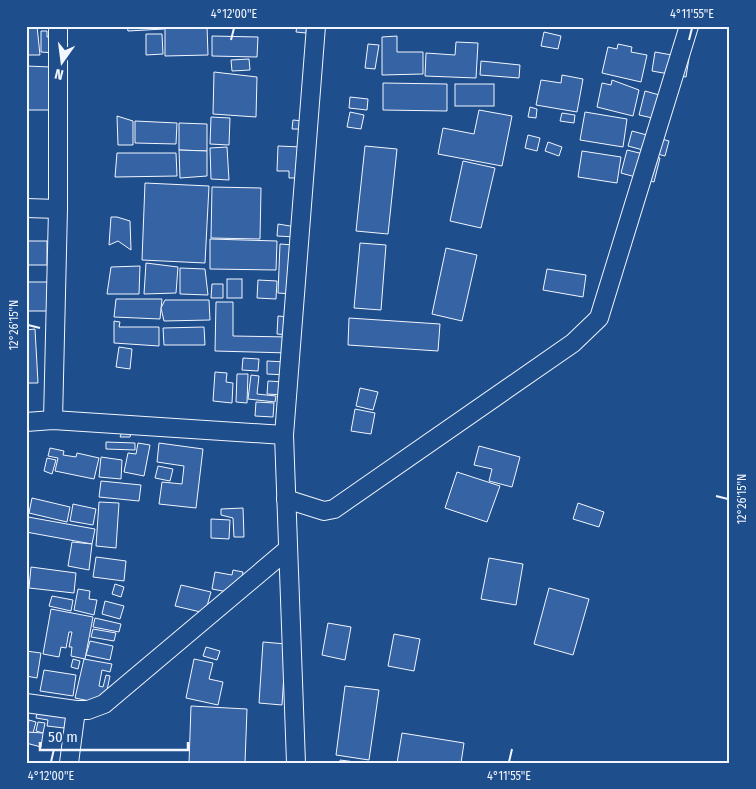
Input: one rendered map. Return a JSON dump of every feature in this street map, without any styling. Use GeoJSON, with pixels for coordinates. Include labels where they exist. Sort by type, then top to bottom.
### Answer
{"type":"FeatureCollection","features":[{"type":"Feature","properties":{"kind":"street"},"geometry":{"type":"LineString","coordinates":[[53,420],[58,209],[58,26]]}},
{"type":"Feature","properties":{"kind":"street"},"geometry":{"type":"LineString","coordinates":[[296,763],[284,435],[316,26]]}},
{"type":"Feature","properties":{"kind":"street"},"geometry":{"type":"LineString","coordinates":[[286,499],[324,511],[334,509],[587,332],[599,318],[690,26]]}},
{"type":"Feature","properties":{"kind":"street"},"geometry":{"type":"LineString","coordinates":[[26,208],[58,209]]}},
{"type":"Feature","properties":{"kind":"street"},"geometry":{"type":"LineString","coordinates":[[26,422],[53,420],[284,435]]}},
{"type":"Feature","properties":{"kind":"street"},"geometry":{"type":"LineString","coordinates":[[26,703],[76,710],[88,710],[104,704],[288,549]]}},
{"type":"Feature","properties":{"kind":"street"},"geometry":{"type":"LineString","coordinates":[[69,763],[76,710]]}},
{"type":"Feature","properties":{"kind":"building"},"geometry":{"type":"Polygon","coordinates":[[[26,26],[37,26],[40,55],[26,55],[26,26]]]}},
{"type":"Feature","properties":{"kind":"building"},"geometry":{"type":"Polygon","coordinates":[[[127,26],[164,26],[164,29],[128,31],[127,26]]]}},
{"type":"Feature","properties":{"kind":"building"},"geometry":{"type":"Polygon","coordinates":[[[165,26],[207,26],[208,55],[165,56],[165,26]]]}},
{"type":"Feature","properties":{"kind":"building"},"geometry":{"type":"Polygon","coordinates":[[[297,26],[307,26],[306,33],[296,32],[297,26]]]}},
{"type":"Feature","properties":{"kind":"building"},"geometry":{"type":"Polygon","coordinates":[[[41,31],[47,31],[47,37],[55,37],[55,53],[41,52],[41,31]]]}},
{"type":"Feature","properties":{"kind":"building"},"geometry":{"type":"Polygon","coordinates":[[[544,32],[561,36],[558,49],[541,46],[544,32]]]}},
{"type":"Feature","properties":{"kind":"building"},"geometry":{"type":"Polygon","coordinates":[[[146,34],[162,34],[163,54],[146,55],[146,34]]]}},
{"type":"Feature","properties":{"kind":"building"},"geometry":{"type":"Polygon","coordinates":[[[212,36],[258,37],[257,57],[212,56],[212,36]]]}},
{"type":"Feature","properties":{"kind":"building"},"geometry":{"type":"Polygon","coordinates":[[[397,36],[397,52],[423,52],[423,74],[382,75],[382,37],[397,36]]]}},
{"type":"Feature","properties":{"kind":"building"},"geometry":{"type":"Polygon","coordinates":[[[456,42],[478,43],[476,78],[425,76],[426,53],[455,55],[456,42]]]}},
{"type":"Feature","properties":{"kind":"building"},"geometry":{"type":"Polygon","coordinates":[[[368,44],[379,45],[375,69],[365,68],[368,44]]]}},
{"type":"Feature","properties":{"kind":"building"},"geometry":{"type":"Polygon","coordinates":[[[618,44],[632,47],[631,52],[647,55],[641,82],[602,73],[608,47],[617,49],[618,44]]]}},
{"type":"Feature","properties":{"kind":"building"},"geometry":{"type":"Polygon","coordinates":[[[655,52],[689,58],[686,77],[652,71],[655,52]]]}},
{"type":"Feature","properties":{"kind":"building"},"geometry":{"type":"Polygon","coordinates":[[[249,59],[250,70],[232,71],[231,60],[249,59]]]}},
{"type":"Feature","properties":{"kind":"building"},"geometry":{"type":"Polygon","coordinates":[[[481,61],[520,65],[519,78],[480,75],[481,61]]]}},
{"type":"Feature","properties":{"kind":"building"},"geometry":{"type":"Polygon","coordinates":[[[26,66],[51,67],[51,110],[26,110],[26,66]]]}},
{"type":"Feature","properties":{"kind":"building"},"geometry":{"type":"Polygon","coordinates":[[[214,72],[257,77],[256,117],[213,114],[214,72]]]}},
{"type":"Feature","properties":{"kind":"building"},"geometry":{"type":"Polygon","coordinates":[[[562,75],[583,79],[577,112],[536,105],[541,80],[561,83],[562,75]]]}},
{"type":"Feature","properties":{"kind":"building"},"geometry":{"type":"Polygon","coordinates":[[[612,80],[639,90],[633,116],[597,107],[602,83],[611,85],[612,80]]]}},
{"type":"Feature","properties":{"kind":"building"},"geometry":{"type":"Polygon","coordinates":[[[383,83],[447,84],[447,111],[383,110],[383,83]]]}},
{"type":"Feature","properties":{"kind":"building"},"geometry":{"type":"Polygon","coordinates":[[[455,84],[494,84],[494,106],[455,106],[455,84]]]}},
{"type":"Feature","properties":{"kind":"building"},"geometry":{"type":"Polygon","coordinates":[[[645,91],[663,96],[657,119],[639,115],[645,91]]]}},
{"type":"Feature","properties":{"kind":"building"},"geometry":{"type":"Polygon","coordinates":[[[350,97],[368,99],[367,110],[349,108],[350,97]]]}},
{"type":"Feature","properties":{"kind":"building"},"geometry":{"type":"Polygon","coordinates":[[[530,107],[537,109],[536,118],[528,117],[530,107]]]}},
{"type":"Feature","properties":{"kind":"building"},"geometry":{"type":"Polygon","coordinates":[[[479,110],[512,116],[502,166],[438,154],[443,128],[474,134],[479,110]]]}},
{"type":"Feature","properties":{"kind":"building"},"geometry":{"type":"Polygon","coordinates":[[[350,112],[364,115],[361,129],[347,127],[350,112]]]}},
{"type":"Feature","properties":{"kind":"building"},"geometry":{"type":"Polygon","coordinates":[[[585,112],[627,119],[623,147],[580,140],[585,112]]]}},
{"type":"Feature","properties":{"kind":"building"},"geometry":{"type":"Polygon","coordinates":[[[562,113],[575,115],[574,123],[560,121],[562,113]]]}},
{"type":"Feature","properties":{"kind":"building"},"geometry":{"type":"Polygon","coordinates":[[[117,116],[133,121],[133,145],[118,145],[117,116]]]}},
{"type":"Feature","properties":{"kind":"building"},"geometry":{"type":"Polygon","coordinates":[[[211,117],[230,118],[229,145],[210,144],[211,117]]]}},
{"type":"Feature","properties":{"kind":"building"},"geometry":{"type":"Polygon","coordinates":[[[293,120],[303,121],[300,129],[292,129],[293,120]]]}},
{"type":"Feature","properties":{"kind":"building"},"geometry":{"type":"Polygon","coordinates":[[[135,121],[177,123],[176,144],[135,143],[135,121]]]}},
{"type":"Feature","properties":{"kind":"building"},"geometry":{"type":"Polygon","coordinates":[[[179,123],[207,124],[207,151],[179,150],[179,123]]]}},
{"type":"Feature","properties":{"kind":"building"},"geometry":{"type":"Polygon","coordinates":[[[632,131],[669,141],[665,156],[628,146],[632,131]]]}},
{"type":"Feature","properties":{"kind":"building"},"geometry":{"type":"Polygon","coordinates":[[[528,135],[540,138],[537,151],[525,148],[528,135]]]}},
{"type":"Feature","properties":{"kind":"building"},"geometry":{"type":"Polygon","coordinates":[[[548,142],[562,147],[559,156],[545,151],[548,142]]]}},
{"type":"Feature","properties":{"kind":"building"},"geometry":{"type":"Polygon","coordinates":[[[278,146],[302,147],[301,178],[289,178],[289,171],[277,171],[278,146]]]}},
{"type":"Feature","properties":{"kind":"building"},"geometry":{"type":"Polygon","coordinates":[[[365,146],[397,149],[388,234],[356,231],[365,146]]]}},
{"type":"Feature","properties":{"kind":"building"},"geometry":{"type":"Polygon","coordinates":[[[227,147],[229,180],[211,179],[210,148],[227,147]]]}},
{"type":"Feature","properties":{"kind":"building"},"geometry":{"type":"Polygon","coordinates":[[[179,150],[207,151],[207,176],[180,178],[179,150]]]}},
{"type":"Feature","properties":{"kind":"building"},"geometry":{"type":"Polygon","coordinates":[[[627,150],[660,158],[654,182],[621,173],[627,150]]]}},
{"type":"Feature","properties":{"kind":"building"},"geometry":{"type":"Polygon","coordinates":[[[582,151],[621,157],[617,183],[578,177],[582,151]]]}},
{"type":"Feature","properties":{"kind":"building"},"geometry":{"type":"Polygon","coordinates":[[[117,153],[176,153],[177,176],[115,177],[117,153]]]}},
{"type":"Feature","properties":{"kind":"building"},"geometry":{"type":"Polygon","coordinates":[[[463,161],[495,168],[481,228],[450,221],[463,161]]]}},
{"type":"Feature","properties":{"kind":"building"},"geometry":{"type":"Polygon","coordinates":[[[145,183],[209,186],[205,263],[142,260],[145,183]]]}},
{"type":"Feature","properties":{"kind":"building"},"geometry":{"type":"Polygon","coordinates":[[[212,187],[261,188],[260,239],[211,238],[212,187]]]}},
{"type":"Feature","properties":{"kind":"building"},"geometry":{"type":"Polygon","coordinates":[[[111,217],[130,221],[131,250],[118,241],[109,245],[111,217]]]}},
{"type":"Feature","properties":{"kind":"building"},"geometry":{"type":"Polygon","coordinates":[[[278,224],[296,227],[295,237],[277,236],[278,224]]]}},
{"type":"Feature","properties":{"kind":"building"},"geometry":{"type":"Polygon","coordinates":[[[210,239],[277,241],[276,270],[210,269],[210,239]]]}},
{"type":"Feature","properties":{"kind":"building"},"geometry":{"type":"Polygon","coordinates":[[[26,241],[47,241],[47,265],[26,265],[26,241]]]}},
{"type":"Feature","properties":{"kind":"building"},"geometry":{"type":"Polygon","coordinates":[[[360,243],[386,245],[381,310],[354,308],[360,243]]]}},
{"type":"Feature","properties":{"kind":"building"},"geometry":{"type":"Polygon","coordinates":[[[280,244],[294,245],[292,294],[278,293],[280,244]]]}},
{"type":"Feature","properties":{"kind":"building"},"geometry":{"type":"Polygon","coordinates":[[[446,248],[477,255],[462,321],[432,314],[446,248]]]}},
{"type":"Feature","properties":{"kind":"building"},"geometry":{"type":"Polygon","coordinates":[[[146,263],[178,267],[176,293],[144,294],[146,263]]]}},
{"type":"Feature","properties":{"kind":"building"},"geometry":{"type":"Polygon","coordinates":[[[140,266],[139,294],[107,294],[111,267],[140,266]]]}},
{"type":"Feature","properties":{"kind":"building"},"geometry":{"type":"Polygon","coordinates":[[[180,268],[205,269],[208,295],[180,294],[180,268]]]}},
{"type":"Feature","properties":{"kind":"building"},"geometry":{"type":"Polygon","coordinates":[[[547,269],[586,275],[583,297],[543,290],[547,269]]]}},
{"type":"Feature","properties":{"kind":"building"},"geometry":{"type":"Polygon","coordinates":[[[227,279],[242,279],[242,298],[227,298],[227,279]]]}},
{"type":"Feature","properties":{"kind":"building"},"geometry":{"type":"Polygon","coordinates":[[[258,280],[277,281],[276,299],[257,298],[258,280]]]}},
{"type":"Feature","properties":{"kind":"building"},"geometry":{"type":"Polygon","coordinates":[[[26,282],[48,282],[49,311],[26,311],[26,282]]]}},
{"type":"Feature","properties":{"kind":"building"},"geometry":{"type":"Polygon","coordinates":[[[212,284],[223,284],[223,298],[211,298],[212,284]]]}},
{"type":"Feature","properties":{"kind":"building"},"geometry":{"type":"Polygon","coordinates":[[[116,299],[162,299],[160,319],[114,317],[116,299]]]}},
{"type":"Feature","properties":{"kind":"building"},"geometry":{"type":"Polygon","coordinates":[[[165,300],[209,300],[210,320],[164,321],[161,308],[165,300]]]}},
{"type":"Feature","properties":{"kind":"building"},"geometry":{"type":"Polygon","coordinates":[[[216,302],[233,302],[233,336],[289,337],[289,353],[215,351],[216,302]]]}},
{"type":"Feature","properties":{"kind":"building"},"geometry":{"type":"Polygon","coordinates":[[[278,316],[290,317],[289,335],[277,334],[278,316]]]}},
{"type":"Feature","properties":{"kind":"building"},"geometry":{"type":"Polygon","coordinates":[[[349,318],[440,324],[438,351],[348,345],[349,318]]]}},
{"type":"Feature","properties":{"kind":"building"},"geometry":{"type":"Polygon","coordinates":[[[114,321],[120,322],[119,327],[159,327],[159,346],[114,343],[114,321]]]}},
{"type":"Feature","properties":{"kind":"building"},"geometry":{"type":"Polygon","coordinates":[[[204,327],[205,345],[164,345],[163,328],[204,327]]]}},
{"type":"Feature","properties":{"kind":"building"},"geometry":{"type":"Polygon","coordinates":[[[35,329],[38,383],[26,383],[26,330],[35,329]]]}},
{"type":"Feature","properties":{"kind":"building"},"geometry":{"type":"Polygon","coordinates":[[[119,347],[132,349],[130,369],[116,367],[119,347]]]}},
{"type":"Feature","properties":{"kind":"building"},"geometry":{"type":"Polygon","coordinates":[[[243,358],[259,359],[258,371],[242,370],[243,358]]]}},
{"type":"Feature","properties":{"kind":"building"},"geometry":{"type":"Polygon","coordinates":[[[267,361],[286,362],[286,375],[267,374],[267,361]]]}},
{"type":"Feature","properties":{"kind":"building"},"geometry":{"type":"Polygon","coordinates":[[[215,372],[227,373],[226,382],[233,383],[232,403],[213,401],[215,372]]]}},
{"type":"Feature","properties":{"kind":"building"},"geometry":{"type":"Polygon","coordinates":[[[237,374],[248,374],[247,403],[236,402],[237,374]]]}},
{"type":"Feature","properties":{"kind":"building"},"geometry":{"type":"Polygon","coordinates":[[[251,375],[259,376],[257,394],[276,396],[275,402],[248,399],[251,375]]]}},
{"type":"Feature","properties":{"kind":"building"},"geometry":{"type":"Polygon","coordinates":[[[268,381],[285,382],[284,395],[267,394],[268,381]]]}},
{"type":"Feature","properties":{"kind":"building"},"geometry":{"type":"Polygon","coordinates":[[[360,388],[378,392],[373,410],[356,406],[360,388]]]}},
{"type":"Feature","properties":{"kind":"building"},"geometry":{"type":"Polygon","coordinates":[[[256,402],[274,403],[273,417],[255,416],[256,402]]]}},
{"type":"Feature","properties":{"kind":"building"},"geometry":{"type":"Polygon","coordinates":[[[355,409],[375,413],[371,434],[351,431],[355,409]]]}},
{"type":"Feature","properties":{"kind":"building"},"geometry":{"type":"Polygon","coordinates":[[[122,432],[131,433],[130,437],[120,437],[122,432]]]}},
{"type":"Feature","properties":{"kind":"building"},"geometry":{"type":"Polygon","coordinates":[[[106,442],[135,443],[135,450],[106,449],[106,442]]]}},
{"type":"Feature","properties":{"kind":"building"},"geometry":{"type":"Polygon","coordinates":[[[138,443],[150,445],[144,476],[124,472],[128,453],[136,454],[138,443]]]}},
{"type":"Feature","properties":{"kind":"building"},"geometry":{"type":"Polygon","coordinates":[[[159,443],[203,449],[196,508],[159,504],[162,482],[182,484],[184,466],[157,462],[159,443]]]}},
{"type":"Feature","properties":{"kind":"building"},"geometry":{"type":"Polygon","coordinates":[[[479,446],[520,457],[512,487],[489,481],[492,469],[474,465],[479,446]]]}},
{"type":"Feature","properties":{"kind":"building"},"geometry":{"type":"Polygon","coordinates":[[[50,448],[64,451],[63,455],[76,457],[77,453],[99,458],[94,479],[55,471],[58,458],[48,456],[50,448]]]}},
{"type":"Feature","properties":{"kind":"building"},"geometry":{"type":"Polygon","coordinates":[[[101,457],[122,460],[121,479],[99,477],[101,457]]]}},
{"type":"Feature","properties":{"kind":"building"},"geometry":{"type":"Polygon","coordinates":[[[47,458],[56,460],[52,474],[44,471],[47,458]]]}},
{"type":"Feature","properties":{"kind":"building"},"geometry":{"type":"Polygon","coordinates":[[[158,466],[173,469],[170,481],[155,478],[158,466]]]}},
{"type":"Feature","properties":{"kind":"building"},"geometry":{"type":"Polygon","coordinates":[[[457,472],[500,486],[487,522],[445,508],[457,472]]]}},
{"type":"Feature","properties":{"kind":"building"},"geometry":{"type":"Polygon","coordinates":[[[101,481],[141,485],[139,501],[99,497],[101,481]]]}},
{"type":"Feature","properties":{"kind":"building"},"geometry":{"type":"Polygon","coordinates":[[[32,498],[70,507],[67,522],[29,513],[32,498]]]}},
{"type":"Feature","properties":{"kind":"building"},"geometry":{"type":"Polygon","coordinates":[[[99,502],[119,503],[116,548],[96,546],[99,502]]]}},
{"type":"Feature","properties":{"kind":"building"},"geometry":{"type":"Polygon","coordinates":[[[578,503],[604,512],[599,527],[573,519],[578,503]]]}},
{"type":"Feature","properties":{"kind":"building"},"geometry":{"type":"Polygon","coordinates":[[[73,504],[96,509],[93,525],[70,521],[73,504]]]}},
{"type":"Feature","properties":{"kind":"building"},"geometry":{"type":"Polygon","coordinates":[[[243,508],[244,537],[234,537],[233,518],[221,515],[221,509],[243,508]]]}},
{"type":"Feature","properties":{"kind":"building"},"geometry":{"type":"Polygon","coordinates":[[[28,517],[95,529],[92,544],[26,532],[28,517]]]}},
{"type":"Feature","properties":{"kind":"building"},"geometry":{"type":"Polygon","coordinates":[[[211,519],[230,520],[229,539],[211,538],[211,519]]]}},
{"type":"Feature","properties":{"kind":"building"},"geometry":{"type":"Polygon","coordinates":[[[72,542],[92,544],[89,570],[68,566],[72,542]]]}},
{"type":"Feature","properties":{"kind":"building"},"geometry":{"type":"Polygon","coordinates":[[[96,557],[126,561],[124,581],[93,577],[96,557]]]}},
{"type":"Feature","properties":{"kind":"building"},"geometry":{"type":"Polygon","coordinates":[[[489,558],[523,564],[516,605],[481,599],[489,558]]]}},
{"type":"Feature","properties":{"kind":"building"},"geometry":{"type":"Polygon","coordinates":[[[31,567],[76,573],[74,593],[29,588],[31,567]]]}},
{"type":"Feature","properties":{"kind":"building"},"geometry":{"type":"Polygon","coordinates":[[[233,570],[243,572],[239,594],[212,589],[215,572],[232,575],[233,570]]]}},
{"type":"Feature","properties":{"kind":"building"},"geometry":{"type":"Polygon","coordinates":[[[115,584],[124,587],[121,597],[112,594],[115,584]]]}},
{"type":"Feature","properties":{"kind":"building"},"geometry":{"type":"Polygon","coordinates":[[[181,585],[211,592],[205,613],[175,606],[181,585]]]}},
{"type":"Feature","properties":{"kind":"building"},"geometry":{"type":"Polygon","coordinates":[[[549,588],[589,599],[573,655],[534,644],[549,588]]]}},
{"type":"Feature","properties":{"kind":"building"},"geometry":{"type":"Polygon","coordinates":[[[78,589],[90,591],[89,599],[97,600],[94,615],[74,610],[78,589]]]}},
{"type":"Feature","properties":{"kind":"building"},"geometry":{"type":"Polygon","coordinates":[[[52,596],[73,600],[71,611],[49,606],[52,596]]]}},
{"type":"Feature","properties":{"kind":"building"},"geometry":{"type":"Polygon","coordinates":[[[105,601],[124,606],[120,619],[102,614],[105,601]]]}},
{"type":"Feature","properties":{"kind":"building"},"geometry":{"type":"Polygon","coordinates":[[[51,609],[93,617],[85,659],[71,656],[72,647],[69,647],[72,632],[69,632],[66,648],[61,647],[59,657],[43,654],[51,609]]]}},
{"type":"Feature","properties":{"kind":"building"},"geometry":{"type":"Polygon","coordinates":[[[95,618],[121,624],[119,632],[93,627],[95,618]]]}},
{"type":"Feature","properties":{"kind":"building"},"geometry":{"type":"Polygon","coordinates":[[[328,623],[351,627],[345,660],[322,655],[328,623]]]}},
{"type":"Feature","properties":{"kind":"building"},"geometry":{"type":"Polygon","coordinates":[[[93,629],[116,633],[114,641],[91,637],[93,629]]]}},
{"type":"Feature","properties":{"kind":"building"},"geometry":{"type":"Polygon","coordinates":[[[394,634],[420,639],[414,671],[388,666],[394,634]]]}},
{"type":"Feature","properties":{"kind":"building"},"geometry":{"type":"Polygon","coordinates":[[[90,641],[113,646],[110,660],[86,655],[90,641]]]}},
{"type":"Feature","properties":{"kind":"building"},"geometry":{"type":"Polygon","coordinates":[[[263,642],[286,644],[282,705],[259,703],[263,642]]]}},
{"type":"Feature","properties":{"kind":"building"},"geometry":{"type":"Polygon","coordinates":[[[206,647],[220,651],[217,660],[203,656],[206,647]]]}},
{"type":"Feature","properties":{"kind":"building"},"geometry":{"type":"Polygon","coordinates":[[[26,651],[41,653],[37,678],[26,676],[26,651]]]}},
{"type":"Feature","properties":{"kind":"building"},"geometry":{"type":"Polygon","coordinates":[[[73,659],[80,661],[78,669],[71,667],[73,659]]]}},
{"type":"Feature","properties":{"kind":"building"},"geometry":{"type":"Polygon","coordinates":[[[84,659],[112,664],[110,672],[102,670],[99,686],[103,687],[106,675],[110,676],[104,704],[75,698],[84,659]]]}},
{"type":"Feature","properties":{"kind":"building"},"geometry":{"type":"Polygon","coordinates":[[[194,659],[213,663],[209,679],[223,682],[218,705],[186,698],[194,659]]]}},
{"type":"Feature","properties":{"kind":"building"},"geometry":{"type":"Polygon","coordinates":[[[44,670],[76,675],[73,696],[40,691],[44,670]]]}},
{"type":"Feature","properties":{"kind":"building"},"geometry":{"type":"Polygon","coordinates":[[[345,686],[379,690],[369,760],[336,755],[345,686]]]}},
{"type":"Feature","properties":{"kind":"building"},"geometry":{"type":"Polygon","coordinates":[[[191,706],[247,709],[245,763],[189,763],[191,706]]]}},
{"type":"Feature","properties":{"kind":"building"},"geometry":{"type":"Polygon","coordinates":[[[38,708],[67,712],[64,728],[47,726],[48,720],[36,718],[38,708]]]}},
{"type":"Feature","properties":{"kind":"building"},"geometry":{"type":"Polygon","coordinates":[[[29,720],[36,722],[33,733],[27,732],[29,720]]]}},
{"type":"Feature","properties":{"kind":"building"},"geometry":{"type":"Polygon","coordinates":[[[38,722],[45,723],[43,733],[36,731],[38,722]]]}},
{"type":"Feature","properties":{"kind":"building"},"geometry":{"type":"Polygon","coordinates":[[[27,732],[43,733],[41,747],[26,743],[27,732]]]}},
{"type":"Feature","properties":{"kind":"building"},"geometry":{"type":"Polygon","coordinates":[[[402,733],[464,743],[461,763],[397,763],[402,733]]]}},
{"type":"Feature","properties":{"kind":"building"},"geometry":{"type":"Polygon","coordinates":[[[340,760],[363,763],[340,763],[340,760]]]}}]}
